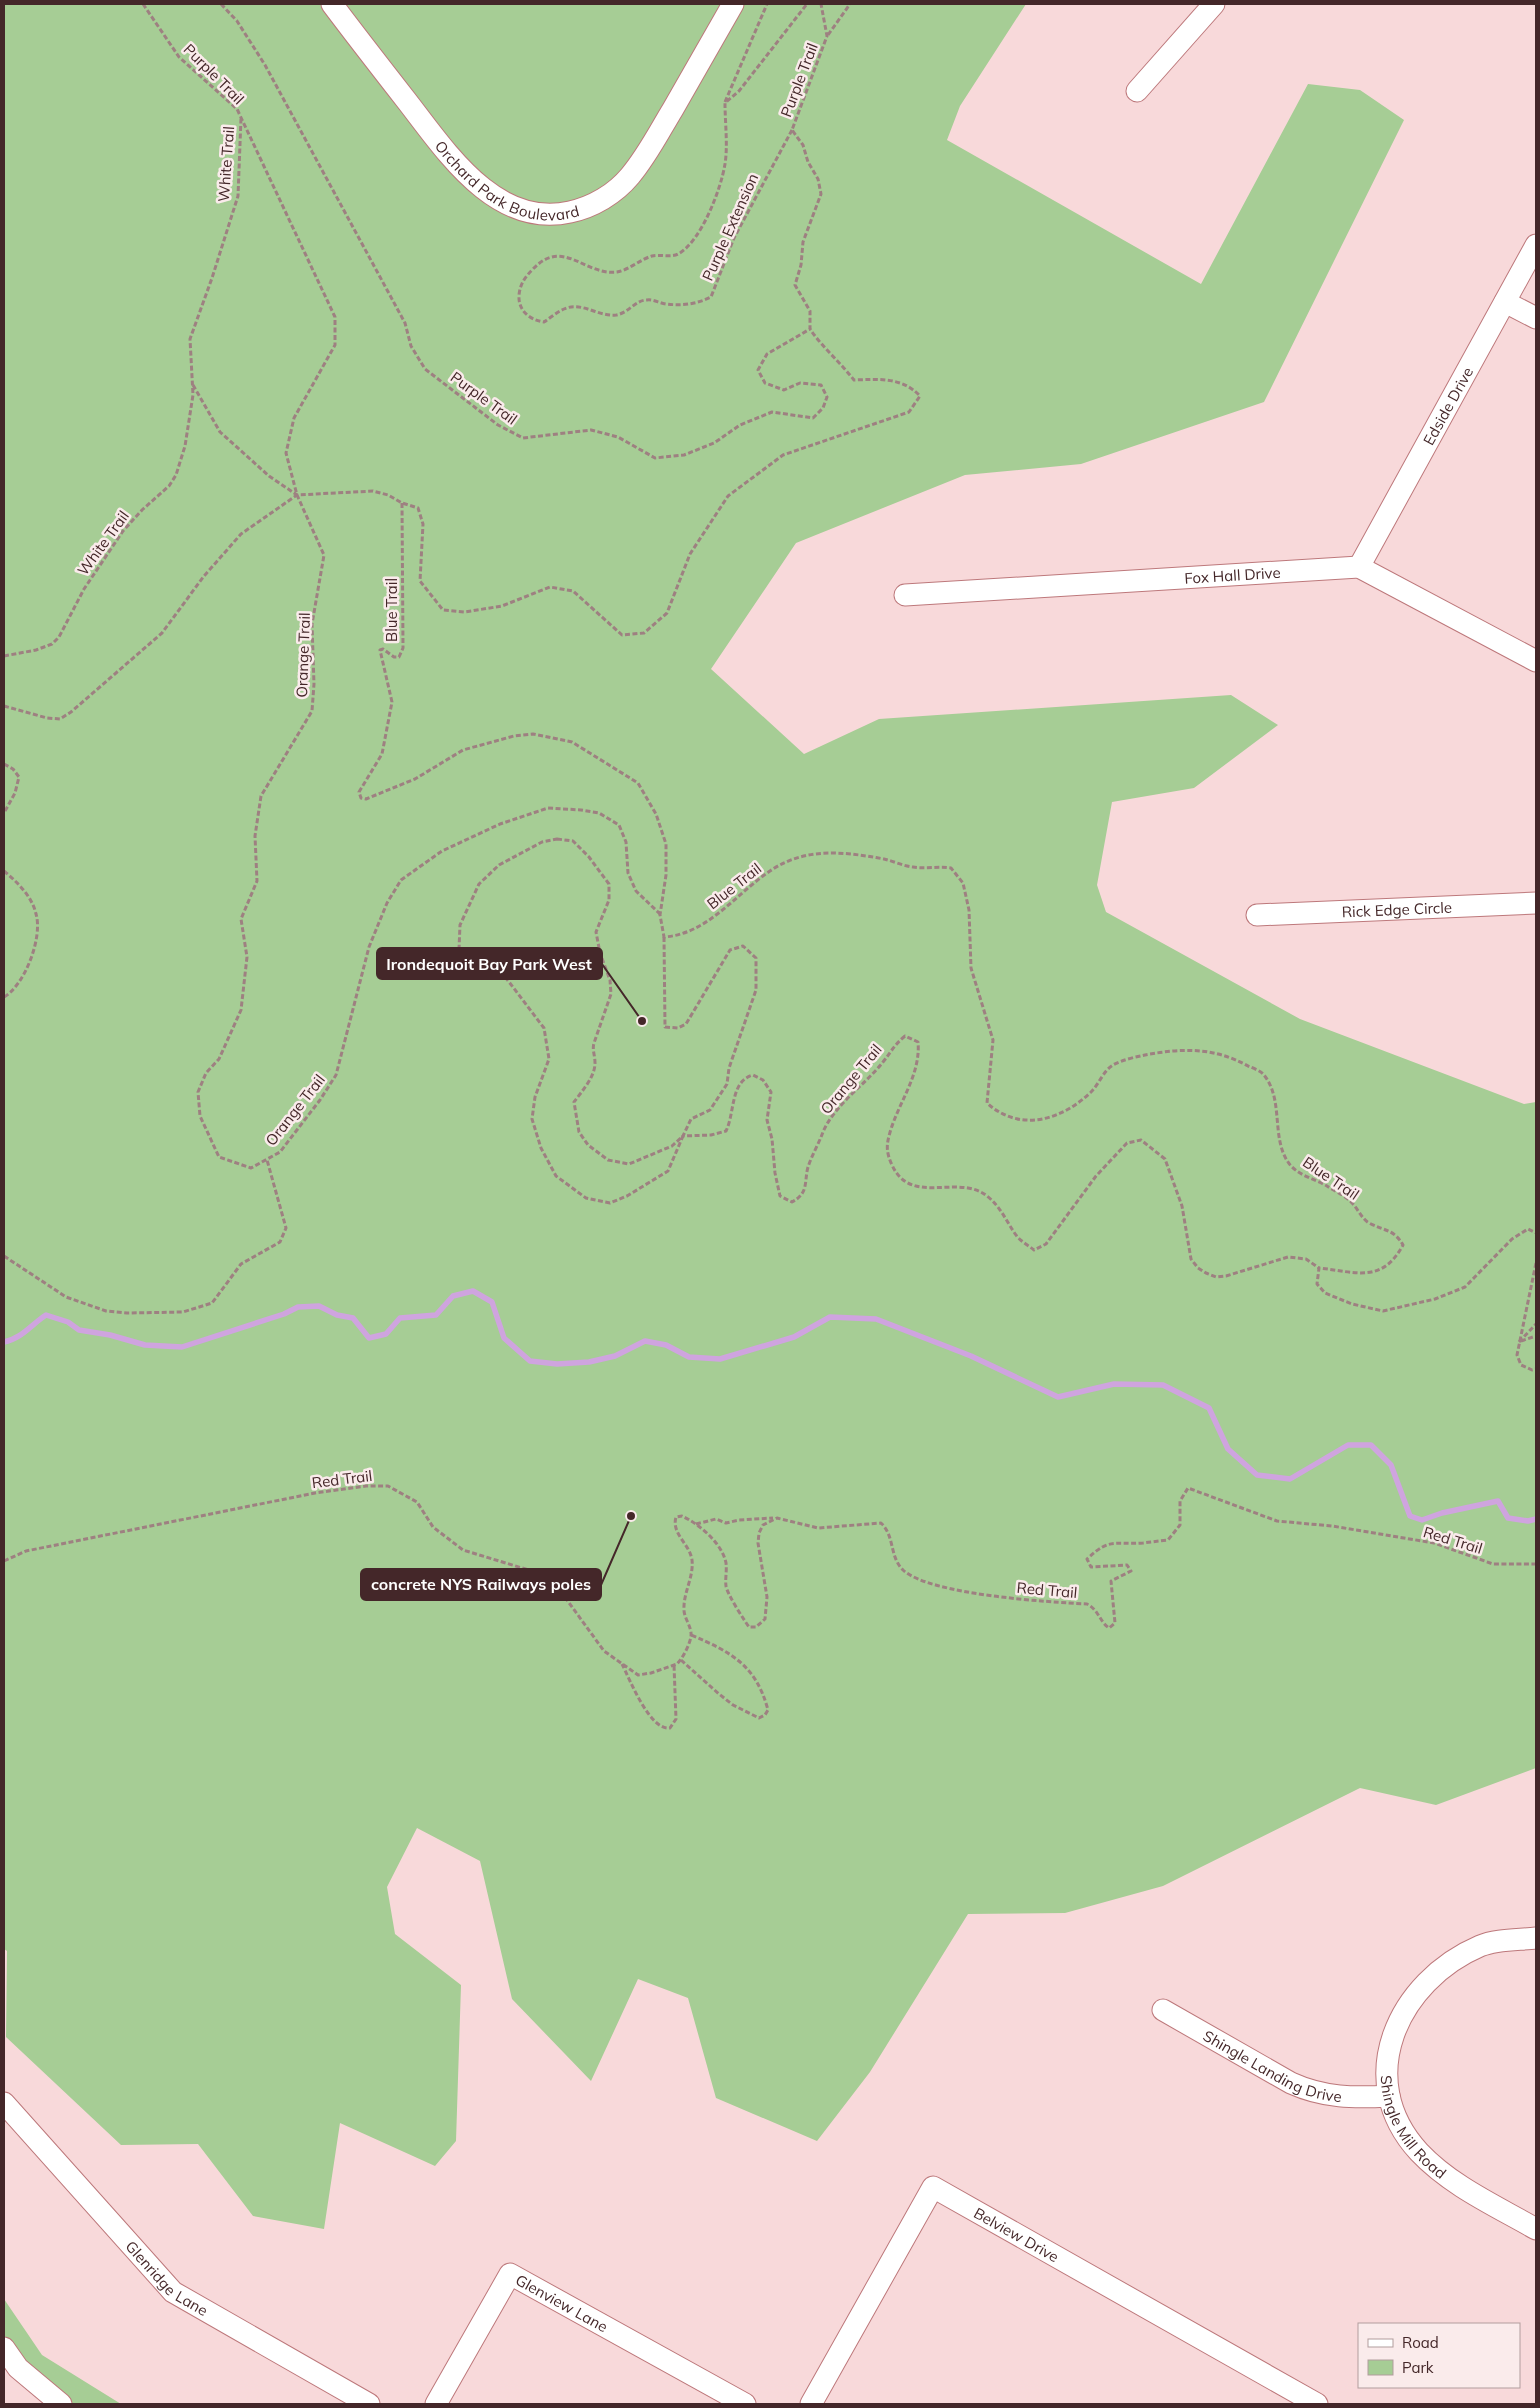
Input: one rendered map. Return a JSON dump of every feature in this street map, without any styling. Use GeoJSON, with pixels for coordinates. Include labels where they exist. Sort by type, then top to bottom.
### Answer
{"type":"FeatureCollection","features":[{"type":"Feature","properties":{"kind":"street","name":"Orchard Park Boulevard"},"geometry":{"type":"LineString","coordinates":[[332,4],[449,155],[471,179],[498,199],[526,212],[555,216],[582,210],[607,197],[630,176],[649,150],[733,4]]}},
{"type":"Feature","properties":{"kind":"street"},"geometry":{"type":"LineString","coordinates":[[1137,91],[1214,4]]}},
{"type":"Feature","properties":{"kind":"street","name":"Edside Drive"},"geometry":{"type":"LineString","coordinates":[[1358,567],[1536,245]]}},
{"type":"Feature","properties":{"kind":"street"},"geometry":{"type":"LineString","coordinates":[[1505,302],[1536,318]]}},
{"type":"Feature","properties":{"kind":"street"},"geometry":{"type":"LineString","coordinates":[[1358,567],[1536,660]]}},
{"type":"Feature","properties":{"kind":"street","name":"Fox Hall Drive"},"geometry":{"type":"LineString","coordinates":[[905,595],[1358,567]]}},
{"type":"Feature","properties":{"kind":"street","name":"Rick Edge Circle"},"geometry":{"type":"LineString","coordinates":[[1257,915],[1536,903]]}},
{"type":"Feature","properties":{"kind":"street","name":"Shingle Mill Road"},"geometry":{"type":"LineString","coordinates":[[1536,1938],[1483,1945],[1440,1968],[1422,1985],[1408,2004],[1395,2030],[1388,2057],[1389,2096],[1401,2127],[1419,2151],[1441,2172],[1472,2193],[1536,2229]]}},
{"type":"Feature","properties":{"kind":"street","name":"Shingle Landing Drive"},"geometry":{"type":"LineString","coordinates":[[1164,2010],[1291,2083],[1307,2090],[1328,2096],[1353,2098],[1389,2096]]}},
{"type":"Feature","properties":{"kind":"street","name":"Glenridge Lane"},"geometry":{"type":"LineString","coordinates":[[4,2103],[173,2292],[369,2404]]}},
{"type":"Feature","properties":{"kind":"street","name":"Belview Drive"},"geometry":{"type":"LineString","coordinates":[[811,2404],[933,2187],[1317,2404]]}},
{"type":"Feature","properties":{"kind":"street","name":"Glenview Lane"},"geometry":{"type":"LineString","coordinates":[[436,2404],[510,2274],[745,2404]]}},
{"type":"Feature","properties":{"kind":"street"},"geometry":{"type":"LineString","coordinates":[[4,2348],[18,2368],[62,2404]]}},
{"type":"Feature","properties":{"kind":"path","name":"Purple Trail"},"geometry":{"type":"LineString","coordinates":[[143,4],[179,57],[237,109],[335,317],[335,345],[294,418],[286,453],[297,495]]}},
{"type":"Feature","properties":{"kind":"path","name":"Purple Trail"},"geometry":{"type":"LineString","coordinates":[[221,4],[237,21],[265,65],[405,322],[411,346],[425,369],[498,425],[522,438],[591,430],[618,437],[655,458],[684,455],[714,443],[740,425],[772,412],[813,418],[823,408],[827,397],[821,385],[800,383],[784,390],[765,384],[758,370],[767,354],[810,329],[810,311],[795,285],[801,265],[803,242],[821,194],[818,179],[808,162],[803,145],[792,130],[827,36],[821,4]]}},
{"type":"Feature","properties":{"kind":"path"},"geometry":{"type":"LineString","coordinates":[[725,103],[767,4]]}},
{"type":"Feature","properties":{"kind":"path"},"geometry":{"type":"LineString","coordinates":[[725,103],[739,91],[807,4]]}},
{"type":"Feature","properties":{"kind":"path"},"geometry":{"type":"LineString","coordinates":[[827,36],[850,4]]}},
{"type":"Feature","properties":{"kind":"path","name":"Purple Extension"},"geometry":{"type":"LineString","coordinates":[[725,103],[725,165],[714,200],[695,240],[677,255],[653,256],[618,272],[601,270],[570,258],[555,255],[538,263],[525,276],[520,286],[519,299],[525,315],[534,321],[544,322],[564,309],[576,306],[600,315],[617,315],[628,311],[641,301],[649,300],[666,304],[697,304],[711,297],[734,238],[792,130]]}},
{"type":"Feature","properties":{"kind":"path","name":"White Trail"},"geometry":{"type":"LineString","coordinates":[[4,656],[44,647],[52,644],[59,637],[84,589],[123,530],[169,486],[176,475],[190,422],[193,383],[191,333],[202,308],[238,196],[241,118]]}},
{"type":"Feature","properties":{"kind":"path"},"geometry":{"type":"LineString","coordinates":[[4,706],[46,718],[60,719],[71,712],[162,633],[204,576],[241,534],[297,495],[373,491],[388,495],[402,503],[418,508],[423,524],[420,581],[443,610],[465,612],[502,606],[550,587],[573,591],[622,635],[644,633],[667,614],[690,554],[728,496],[783,455],[909,412],[920,396],[911,386],[887,379],[854,380],[836,357],[818,341],[810,329]]}},
{"type":"Feature","properties":{"kind":"path","name":"White Trail"},"geometry":{"type":"LineString","coordinates":[[193,383],[220,432],[269,476],[297,495]]}},
{"type":"Feature","properties":{"kind":"path","name":"Orange Trail"},"geometry":{"type":"LineString","coordinates":[[297,495],[324,555],[312,624],[314,684],[312,711],[261,796],[255,836],[257,881],[241,919],[247,957],[241,1010],[219,1059],[206,1073],[198,1092],[200,1116],[219,1157],[251,1168],[267,1160],[280,1152],[320,1100],[336,1075],[367,954],[387,903],[401,880],[442,851],[500,824],[548,808],[599,813],[619,825],[626,842],[628,873],[636,891],[660,915]]}},
{"type":"Feature","properties":{"kind":"path","name":"Blue Trail"},"geometry":{"type":"LineString","coordinates":[[402,503],[403,648],[399,657],[394,657],[383,649],[380,650],[392,702],[382,754],[359,792],[361,798],[366,799],[415,779],[463,750],[534,734],[572,742],[638,783],[656,814],[666,844],[666,875],[660,915],[664,937],[678,936],[702,924],[773,868],[807,855],[841,851],[913,867],[934,866],[951,868],[964,883],[969,910],[971,968],[993,1040],[987,1103],[1000,1115],[1025,1122],[1057,1116],[1091,1092],[1112,1066],[1137,1057],[1174,1049],[1198,1049],[1221,1053],[1242,1062],[1264,1075],[1275,1098],[1280,1137],[1288,1163],[1301,1173],[1352,1202],[1367,1222],[1397,1234],[1403,1245],[1395,1259],[1380,1271],[1361,1272],[1319,1268]]}},
{"type":"Feature","properties":{"kind":"path"},"geometry":{"type":"LineString","coordinates":[[4,764],[13,769],[19,777],[15,793],[4,813]]}},
{"type":"Feature","properties":{"kind":"path"},"geometry":{"type":"LineString","coordinates":[[664,937],[665,1027],[678,1028],[686,1024],[730,950],[743,946],[756,958],[756,990],[729,1068],[727,1084],[710,1110],[691,1119],[668,1171],[627,1196],[610,1203],[586,1198],[556,1176],[541,1148],[532,1119],[535,1097],[550,1059],[544,1028],[506,978],[488,974],[468,961],[459,948],[460,925],[467,907],[479,884],[498,865],[542,842],[558,839],[573,841],[589,857],[608,884],[608,900],[596,932],[600,953],[610,980],[611,994],[592,1051],[595,1062],[593,1074],[574,1102],[579,1132],[588,1145],[608,1160],[630,1164],[672,1146],[683,1136]]}},
{"type":"Feature","properties":{"kind":"path"},"geometry":{"type":"LineString","coordinates":[[4,871],[19,884],[29,899],[36,914],[38,931],[26,970],[10,993],[4,997]]}},
{"type":"Feature","properties":{"kind":"path","name":"Orange Trail"},"geometry":{"type":"LineString","coordinates":[[683,1136],[711,1135],[726,1131],[731,1120],[734,1099],[740,1085],[746,1077],[753,1075],[763,1080],[771,1092],[767,1120],[772,1139],[775,1173],[780,1196],[792,1202],[799,1198],[806,1189],[808,1166],[824,1129],[839,1109],[884,1061],[892,1047],[905,1036],[918,1042],[919,1058],[889,1135],[886,1153],[896,1175],[912,1186],[960,1187],[985,1195],[1005,1214],[1017,1237],[1034,1250],[1046,1244],[1096,1176],[1126,1143],[1141,1140],[1165,1159],[1182,1206],[1192,1259],[1198,1268],[1216,1277],[1226,1276],[1288,1257],[1306,1259],[1319,1268]]}},
{"type":"Feature","properties":{"kind":"path"},"geometry":{"type":"LineString","coordinates":[[4,1256],[42,1283],[66,1297],[106,1311],[127,1313],[183,1312],[212,1303],[241,1264],[280,1242],[286,1228],[267,1160]]}},
{"type":"Feature","properties":{"kind":"path"},"geometry":{"type":"LineString","coordinates":[[1319,1268],[1317,1284],[1325,1293],[1352,1304],[1383,1311],[1435,1299],[1465,1287],[1512,1239],[1528,1229],[1536,1233]]}},
{"type":"Feature","properties":{"kind":"path"},"geometry":{"type":"LineString","coordinates":[[1536,1263],[1518,1342],[1517,1355],[1521,1365],[1532,1370],[1536,1369]]}},
{"type":"Feature","properties":{"kind":"path"},"geometry":{"type":"LineString","coordinates":[[1518,1342],[1536,1324]]}},
{"type":"Feature","properties":{"kind":"path"},"geometry":{"type":"LineString","coordinates":[[1518,1342],[1536,1336]]}},
{"type":"Feature","properties":{"kind":"path","name":"Red Trail"},"geometry":{"type":"LineString","coordinates":[[4,1560],[26,1551],[315,1493],[366,1486],[388,1486],[417,1502],[433,1527],[463,1550],[532,1571],[559,1589],[604,1651],[638,1675],[674,1665],[681,1660]]}},
{"type":"Feature","properties":{"kind":"path","name":"Red Trail"},"geometry":{"type":"LineString","coordinates":[[776,1518],[818,1528],[881,1523],[888,1529],[896,1562],[905,1572],[929,1582],[987,1596],[1087,1604],[1094,1608],[1104,1624],[1109,1628],[1115,1623],[1116,1615],[1111,1581],[1131,1571],[1127,1565],[1092,1567],[1087,1559],[1106,1545],[1119,1542],[1142,1543],[1168,1540],[1180,1525],[1180,1501],[1188,1488],[1277,1521],[1332,1526],[1434,1543],[1493,1564],[1536,1564]]}},
{"type":"Feature","properties":{"kind":"path"},"geometry":{"type":"LineString","coordinates":[[691,1635],[721,1648],[750,1669],[768,1710],[765,1715],[759,1718],[733,1705],[681,1660],[691,1635],[684,1611],[692,1559],[677,1532],[675,1523],[676,1518],[682,1516],[696,1524],[721,1551],[726,1562],[727,1591],[749,1627],[756,1627],[765,1619],[767,1597],[758,1543],[759,1533],[763,1525],[776,1518]]}},
{"type":"Feature","properties":{"kind":"path"},"geometry":{"type":"LineString","coordinates":[[696,1524],[716,1520],[726,1523],[739,1520],[776,1518]]}},
{"type":"Feature","properties":{"kind":"path","name":"Red Trail"},"geometry":{"type":"LineString","coordinates":[[622,1664],[636,1695],[658,1726],[664,1729],[670,1728],[676,1719],[674,1665]]}},
{"type":"Feature","properties":{"kind":"green space"},"geometry":{"type":"Polygon","coordinates":[[[4,4],[1026,4],[960,106],[947,140],[1201,284],[1308,84],[1360,90],[1404,120],[1264,402],[1081,464],[965,475],[796,543],[711,669],[804,754],[879,719],[1231,695],[1278,725],[1194,788],[1112,802],[1097,885],[1106,912],[1300,1019],[1524,1104],[1536,1102],[1536,1768],[1436,1805],[1360,1788],[1163,1886],[1065,1913],[968,1914],[870,2072],[817,2141],[716,2098],[688,1998],[638,1979],[591,2081],[512,1999],[480,1861],[417,1828],[387,1887],[395,1934],[461,1985],[456,2141],[435,2166],[340,2123],[324,2229],[253,2216],[198,2144],[121,2145],[6,2037],[7,1951],[4,1949],[4,4]]]}},
{"type":"Feature","properties":{"kind":"green space"},"geometry":{"type":"Polygon","coordinates":[[[4,2299],[42,2355],[121,2404],[61,2404],[4,2348],[4,2299]]]}},
{"type":"Feature","properties":{"kind":"waterway"},"geometry":{"type":"LineString","coordinates":[[4,1342],[21,1335],[46,1315],[68,1322],[79,1330],[110,1335],[145,1345],[182,1347],[284,1314],[298,1307],[319,1306],[337,1315],[353,1318],[369,1338],[386,1334],[400,1318],[436,1315],[453,1296],[473,1291],[492,1302],[504,1338],[530,1361],[557,1364],[589,1362],[615,1356],[645,1341],[666,1345],[689,1357],[720,1359],[794,1337],[830,1317],[876,1319],[971,1356],[1058,1397],[1114,1384],[1163,1385],[1209,1408],[1228,1449],[1257,1475],[1290,1479],[1348,1445],[1371,1445],[1391,1465],[1410,1516],[1422,1520],[1442,1513],[1498,1501],[1508,1518],[1528,1521],[1536,1519]]}},
{"type":"Feature","properties":{"kind":"place","name":"Irondequoit Bay Park West"},"geometry":{"type":"Point","coordinates":[642,1021]}},
{"type":"Feature","properties":{"kind":"place","name":"concrete NYS Railways poles"},"geometry":{"type":"Point","coordinates":[631,1516]}}]}
